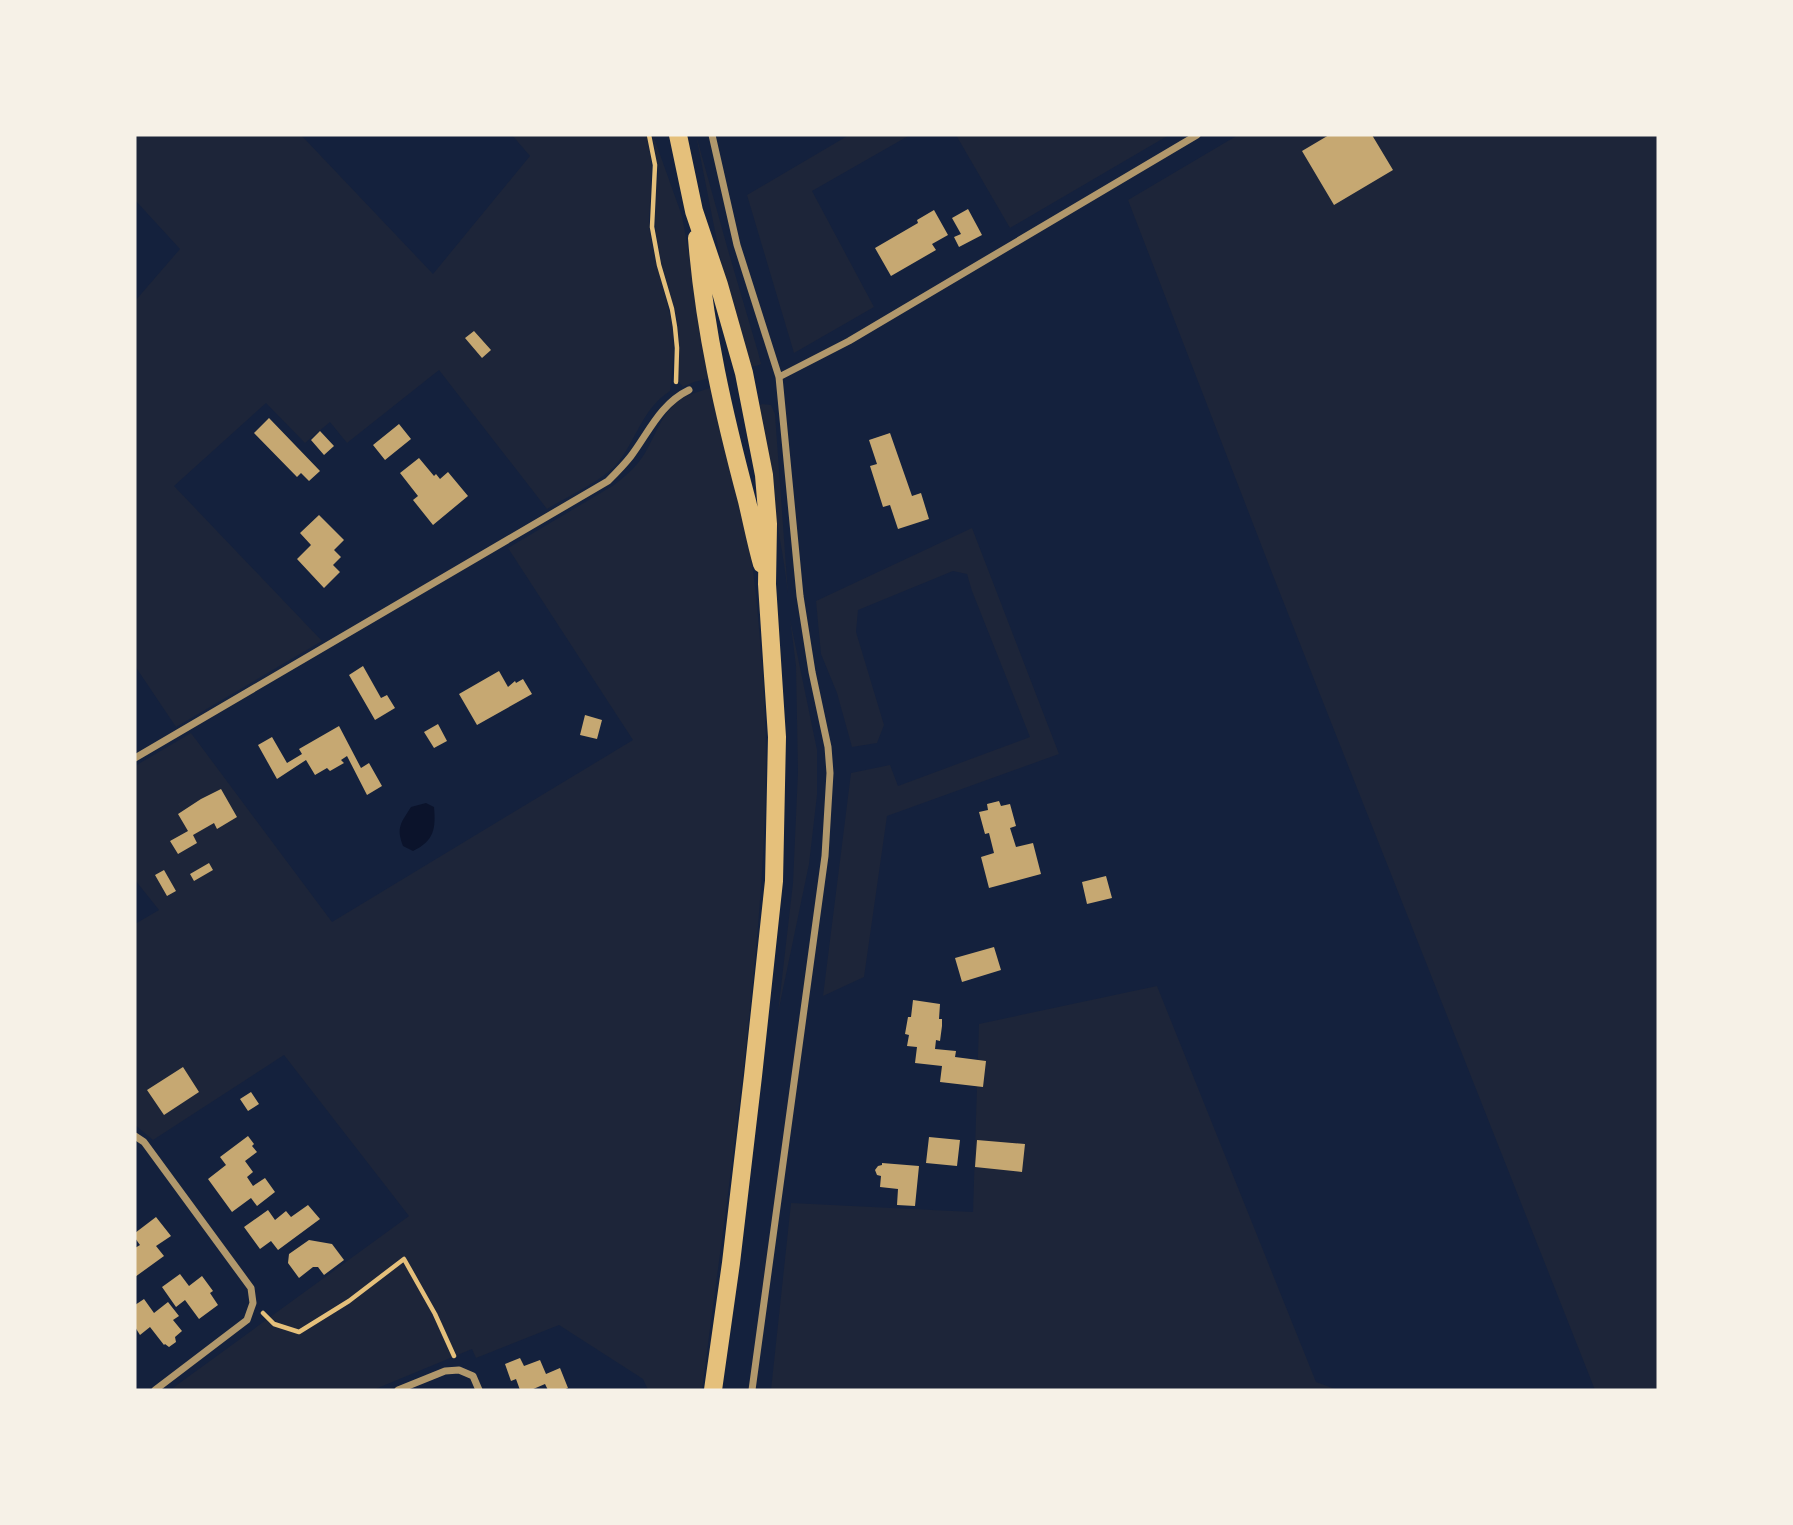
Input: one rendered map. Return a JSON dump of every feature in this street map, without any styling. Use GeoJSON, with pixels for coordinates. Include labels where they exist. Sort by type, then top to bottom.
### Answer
{"type":"FeatureCollection","features":[{"type":"Feature","properties":{"kind":"main road"},"geometry":{"type":"LineString","coordinates":[[678,135],[694,211],[744,373],[764,475],[768,524],[767,584],[777,737],[774,881],[747,1129],[713,1390]]}},
{"type":"Feature","properties":{"kind":"main road"},"geometry":{"type":"LineString","coordinates":[[694,211],[699,270],[718,382],[767,584]]}},
{"type":"Feature","properties":{"kind":"street"},"geometry":{"type":"LineString","coordinates":[[712,135],[737,245],[779,377],[800,596],[828,747],[830,773],[825,856],[752,1390]]}},
{"type":"Feature","properties":{"kind":"street"},"geometry":{"type":"LineString","coordinates":[[779,377],[849,341],[1196,135]]}},
{"type":"Feature","properties":{"kind":"street"},"geometry":{"type":"LineString","coordinates":[[135,758],[608,481],[631,456],[664,408],[676,396],[689,390]]}},
{"type":"Feature","properties":{"kind":"street"},"geometry":{"type":"LineString","coordinates":[[135,1136],[144,1142],[251,1288],[253,1303],[247,1320],[155,1390]]}},
{"type":"Feature","properties":{"kind":"street"},"geometry":{"type":"LineString","coordinates":[[398,1390],[445,1371],[459,1370],[473,1376],[479,1390]]}},
{"type":"Feature","properties":{"kind":"path"},"geometry":{"type":"LineString","coordinates":[[649,135],[655,165],[652,227],[675,327],[676,396]]}},
{"type":"Feature","properties":{"kind":"path"},"geometry":{"type":"LineString","coordinates":[[253,1303],[274,1324],[299,1332],[349,1301],[404,1259],[435,1314],[459,1370]]}},
{"type":"Feature","properties":{"kind":"shaded area"},"geometry":{"type":"Polygon","coordinates":[[[135,135],[301,135],[433,274],[530,156],[512,135],[647,135],[652,167],[650,235],[673,327],[674,351],[670,391],[652,407],[610,471],[547,509],[439,370],[347,443],[330,422],[305,443],[266,403],[174,486],[322,641],[176,727],[135,666],[135,301],[180,249],[135,200],[135,135]]]}},
{"type":"Feature","properties":{"kind":"shaded area"},"geometry":{"type":"Polygon","coordinates":[[[653,135],[682,216],[711,378],[683,387],[678,381],[677,320],[656,235],[654,202],[658,174],[653,135]]]}},
{"type":"Feature","properties":{"kind":"shaded area"},"geometry":{"type":"Polygon","coordinates":[[[696,135],[758,352],[761,364],[756,366],[741,363],[696,135]]]}},
{"type":"Feature","properties":{"kind":"shaded area"},"geometry":{"type":"Polygon","coordinates":[[[849,135],[910,135],[812,191],[874,307],[794,353],[747,195],[849,135]]]}},
{"type":"Feature","properties":{"kind":"shaded area"},"geometry":{"type":"Polygon","coordinates":[[[956,135],[1169,135],[1010,228],[956,135]]]}},
{"type":"Feature","properties":{"kind":"shaded area"},"geometry":{"type":"Polygon","coordinates":[[[1238,135],[1658,135],[1658,1390],[1595,1390],[1274,578],[1128,200],[1238,135]]]}},
{"type":"Feature","properties":{"kind":"shaded area"},"geometry":{"type":"Polygon","coordinates":[[[713,387],[753,569],[763,677],[766,793],[751,1003],[702,1390],[648,1390],[643,1379],[559,1325],[476,1358],[472,1349],[373,1390],[170,1390],[409,1216],[284,1055],[153,1140],[135,1125],[135,924],[159,910],[135,880],[135,766],[191,733],[332,922],[633,740],[508,548],[618,482],[642,458],[672,406],[685,397],[713,387]]]}},
{"type":"Feature","properties":{"kind":"shaded area"},"geometry":{"type":"Polygon","coordinates":[[[762,404],[771,405],[775,414],[788,594],[757,407],[762,404]]]}},
{"type":"Feature","properties":{"kind":"shaded area"},"geometry":{"type":"Polygon","coordinates":[[[972,528],[1059,754],[887,816],[864,977],[823,996],[851,773],[890,765],[898,786],[1030,737],[967,574],[953,571],[858,610],[856,632],[884,725],[877,743],[852,747],[837,693],[821,654],[816,601],[972,528]]]}},
{"type":"Feature","properties":{"kind":"shaded area"},"geometry":{"type":"Polygon","coordinates":[[[790,619],[817,750],[817,795],[809,864],[778,1013],[793,883],[798,772],[796,666],[790,619]]]}},
{"type":"Feature","properties":{"kind":"shaded area"},"geometry":{"type":"Polygon","coordinates":[[[426,803],[434,807],[434,828],[425,843],[413,851],[403,846],[401,825],[411,807],[426,803]]]}},
{"type":"Feature","properties":{"kind":"shaded area"},"geometry":{"type":"Polygon","coordinates":[[[1157,986],[1316,1382],[1338,1390],[771,1390],[791,1203],[973,1212],[979,1024],[1157,986]]]}},
{"type":"Feature","properties":{"kind":"building"},"geometry":{"type":"Polygon","coordinates":[[[1329,135],[1372,135],[1393,170],[1334,205],[1302,151],[1329,135]]]}},
{"type":"Feature","properties":{"kind":"building"},"geometry":{"type":"Polygon","coordinates":[[[968,209],[982,235],[959,247],[954,237],[961,234],[952,218],[968,209]]]}},
{"type":"Feature","properties":{"kind":"building"},"geometry":{"type":"Polygon","coordinates":[[[934,210],[948,235],[932,244],[936,250],[891,276],[875,248],[918,223],[917,220],[934,210]]]}},
{"type":"Feature","properties":{"kind":"building"},"geometry":{"type":"Polygon","coordinates":[[[474,331],[491,350],[482,358],[465,338],[474,331]]]}},
{"type":"Feature","properties":{"kind":"building"},"geometry":{"type":"Polygon","coordinates":[[[269,418],[320,471],[309,481],[301,473],[297,477],[254,433],[269,418]]]}},
{"type":"Feature","properties":{"kind":"building"},"geometry":{"type":"Polygon","coordinates":[[[399,424],[411,439],[385,460],[373,445],[399,424]]]}},
{"type":"Feature","properties":{"kind":"building"},"geometry":{"type":"Polygon","coordinates":[[[320,431],[334,446],[324,455],[311,440],[320,431]]]}},
{"type":"Feature","properties":{"kind":"building"},"geometry":{"type":"Polygon","coordinates":[[[890,433],[912,496],[921,493],[929,519],[898,529],[890,505],[883,507],[870,466],[877,464],[869,440],[890,433]]]}},
{"type":"Feature","properties":{"kind":"building"},"geometry":{"type":"Polygon","coordinates":[[[419,458],[434,476],[436,474],[440,479],[448,472],[468,496],[433,525],[413,500],[418,496],[400,473],[419,458]]]}},
{"type":"Feature","properties":{"kind":"building"},"geometry":{"type":"Polygon","coordinates":[[[319,515],[344,540],[334,550],[341,557],[333,565],[340,572],[324,588],[297,559],[311,545],[300,533],[319,515]]]}},
{"type":"Feature","properties":{"kind":"building"},"geometry":{"type":"Polygon","coordinates":[[[363,666],[381,698],[387,695],[395,708],[375,720],[349,675],[363,666]]]}},
{"type":"Feature","properties":{"kind":"building"},"geometry":{"type":"Polygon","coordinates":[[[499,671],[508,687],[523,679],[532,694],[477,725],[459,694],[499,671]]]}},
{"type":"Feature","properties":{"kind":"building"},"geometry":{"type":"Polygon","coordinates":[[[585,715],[602,720],[597,739],[580,735],[585,715]]]}},
{"type":"Feature","properties":{"kind":"building"},"geometry":{"type":"Polygon","coordinates":[[[438,724],[447,741],[434,748],[424,732],[438,724]]]}},
{"type":"Feature","properties":{"kind":"building"},"geometry":{"type":"Polygon","coordinates":[[[339,726],[361,768],[369,763],[382,786],[367,795],[347,756],[341,760],[344,763],[315,775],[306,760],[277,779],[258,745],[272,737],[287,763],[302,754],[299,749],[339,726]]]}},
{"type":"Feature","properties":{"kind":"building"},"geometry":{"type":"Polygon","coordinates":[[[221,789],[237,817],[217,829],[214,823],[193,835],[197,843],[178,854],[170,841],[188,831],[178,814],[221,789]]]}},
{"type":"Feature","properties":{"kind":"building"},"geometry":{"type":"Polygon","coordinates":[[[999,801],[1001,806],[1010,804],[1016,826],[1010,828],[1016,847],[1033,843],[1041,874],[989,888],[981,857],[994,853],[989,833],[985,834],[979,812],[988,810],[987,804],[999,801]]]}},
{"type":"Feature","properties":{"kind":"building"},"geometry":{"type":"Polygon","coordinates":[[[209,863],[213,870],[194,881],[190,874],[209,863]]]}},
{"type":"Feature","properties":{"kind":"building"},"geometry":{"type":"Polygon","coordinates":[[[164,870],[176,891],[167,896],[155,875],[164,870]]]}},
{"type":"Feature","properties":{"kind":"building"},"geometry":{"type":"Polygon","coordinates":[[[1106,876],[1112,898],[1087,904],[1082,882],[1106,876]]]}},
{"type":"Feature","properties":{"kind":"building"},"geometry":{"type":"Polygon","coordinates":[[[994,947],[1001,970],[962,982],[955,958],[994,947]]]}},
{"type":"Feature","properties":{"kind":"building"},"geometry":{"type":"Polygon","coordinates":[[[913,1000],[940,1004],[939,1019],[942,1019],[942,1026],[940,1041],[936,1040],[935,1049],[956,1051],[955,1057],[986,1061],[983,1087],[940,1082],[942,1066],[915,1063],[917,1047],[907,1046],[909,1035],[905,1034],[913,1000]]]}},
{"type":"Feature","properties":{"kind":"building"},"geometry":{"type":"Polygon","coordinates":[[[183,1067],[199,1092],[164,1115],[147,1090],[183,1067]]]}},
{"type":"Feature","properties":{"kind":"building"},"geometry":{"type":"Polygon","coordinates":[[[251,1092],[259,1104],[248,1111],[240,1099],[251,1092]]]}},
{"type":"Feature","properties":{"kind":"building"},"geometry":{"type":"Polygon","coordinates":[[[248,1136],[257,1152],[245,1161],[253,1172],[247,1177],[253,1186],[265,1178],[275,1192],[257,1206],[251,1198],[232,1212],[208,1179],[226,1165],[220,1157],[248,1136]]]}},
{"type":"Feature","properties":{"kind":"building"},"geometry":{"type":"Polygon","coordinates":[[[929,1137],[960,1140],[957,1166],[926,1163],[929,1137]]]}},
{"type":"Feature","properties":{"kind":"building"},"geometry":{"type":"Polygon","coordinates":[[[977,1140],[1025,1144],[1022,1172],[975,1167],[977,1140]]]}},
{"type":"Feature","properties":{"kind":"building"},"geometry":{"type":"Polygon","coordinates":[[[882,1163],[919,1166],[915,1206],[897,1205],[898,1189],[880,1187],[881,1176],[877,1175],[875,1170],[882,1163]]]}},
{"type":"Feature","properties":{"kind":"building"},"geometry":{"type":"Polygon","coordinates":[[[308,1205],[320,1219],[278,1250],[271,1241],[260,1249],[244,1227],[268,1210],[275,1220],[286,1211],[291,1217],[308,1205]]]}},
{"type":"Feature","properties":{"kind":"building"},"geometry":{"type":"Polygon","coordinates":[[[156,1217],[171,1236],[156,1246],[164,1256],[135,1277],[135,1248],[140,1245],[135,1233],[156,1217]]]}},
{"type":"Feature","properties":{"kind":"building"},"geometry":{"type":"Polygon","coordinates":[[[309,1240],[332,1244],[344,1260],[324,1275],[318,1267],[313,1267],[299,1278],[288,1263],[289,1254],[309,1240]]]}},
{"type":"Feature","properties":{"kind":"building"},"geometry":{"type":"Polygon","coordinates":[[[180,1274],[189,1286],[202,1276],[213,1291],[210,1293],[218,1305],[199,1319],[185,1300],[176,1307],[162,1287],[180,1274]]]}},
{"type":"Feature","properties":{"kind":"building"},"geometry":{"type":"Polygon","coordinates":[[[144,1299],[154,1313],[168,1302],[179,1316],[173,1320],[182,1331],[175,1337],[176,1342],[169,1347],[164,1345],[150,1327],[140,1335],[135,1327],[135,1305],[144,1299]]]}},
{"type":"Feature","properties":{"kind":"building"},"geometry":{"type":"Polygon","coordinates":[[[520,1358],[524,1366],[540,1360],[546,1374],[560,1368],[568,1388],[548,1390],[545,1384],[531,1390],[520,1390],[516,1379],[511,1381],[505,1364],[520,1358]]]}}]}
